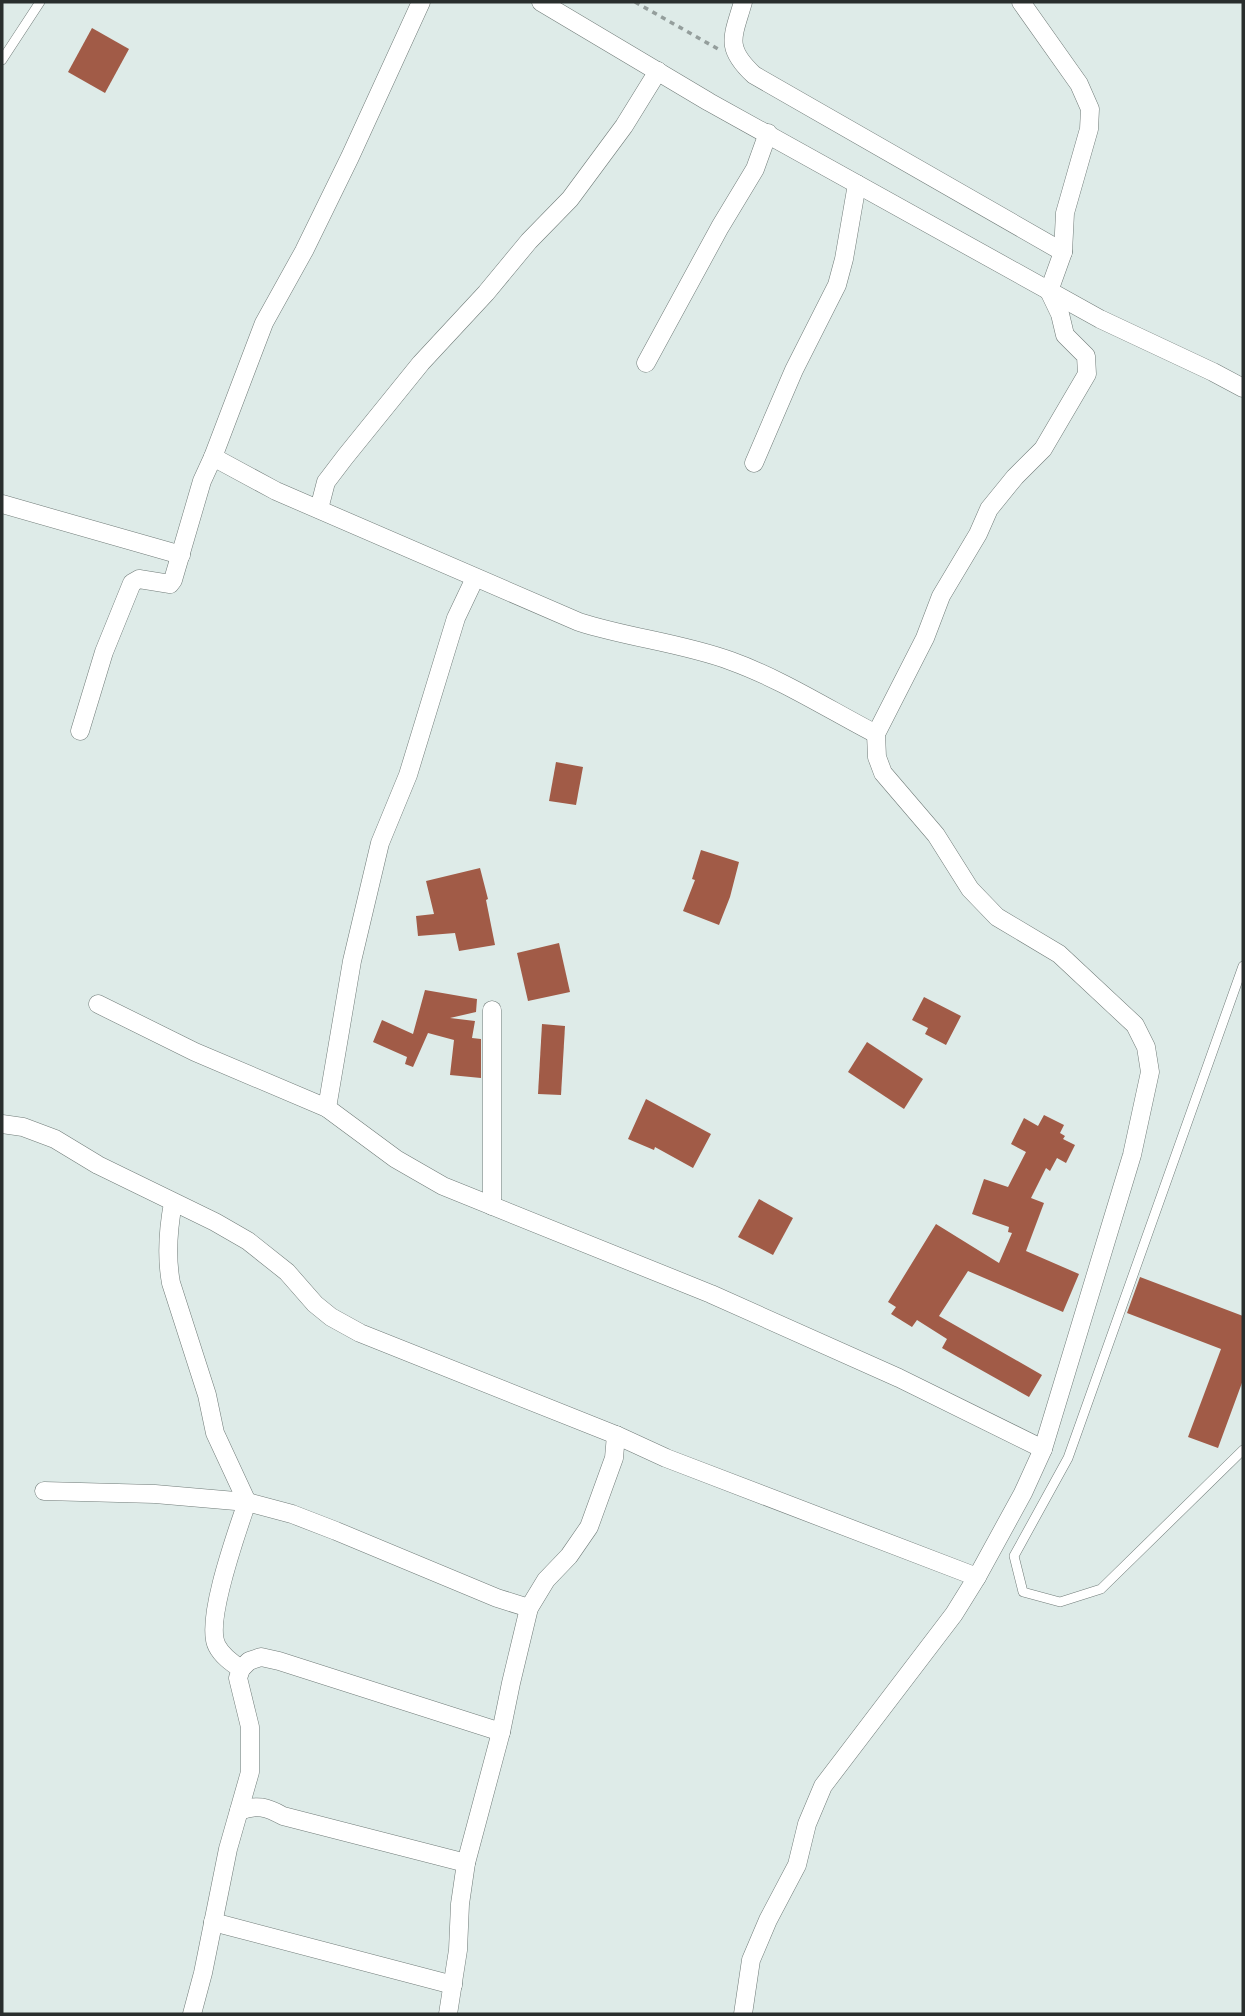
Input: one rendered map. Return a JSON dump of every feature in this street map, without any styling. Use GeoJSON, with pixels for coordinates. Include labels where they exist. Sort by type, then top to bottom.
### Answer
{"type":"FeatureCollection","features":[{"type":"Feature","properties":{"kind":"street"},"geometry":{"type":"LineString","coordinates":[[80,732],[104,652],[132,583],[139,579],[170,584],[178,570],[202,481],[264,323],[304,251],[350,157],[421,2]]}},
{"type":"Feature","properties":{"kind":"street"},"geometry":{"type":"LineString","coordinates":[[541,2],[658,71],[1100,320],[1243,388]]}},
{"type":"Feature","properties":{"kind":"street"},"geometry":{"type":"LineString","coordinates":[[743,2],[732,41],[738,61],[754,75],[1063,252]]}},
{"type":"Feature","properties":{"kind":"street"},"geometry":{"type":"LineString","coordinates":[[743,2014],[751,1960],[797,1864],[807,1824],[823,1786],[954,1614],[978,1577],[1043,1449],[1132,1155],[1150,1072],[1146,1047],[1135,1025],[1059,954],[997,917],[970,889],[936,835],[883,773],[877,757],[876,734],[925,638],[941,596],[978,534],[989,509],[1043,449],[1087,374],[1086,356],[1065,335],[1060,314],[1049,291],[1063,252],[1066,213],[1088,129],[1090,109],[1079,84],[1021,2]]}},
{"type":"Feature","properties":{"kind":"street"},"geometry":{"type":"LineString","coordinates":[[319,509],[326,482],[345,457],[421,363],[486,293],[529,241],[570,199],[624,126],[658,71]]}},
{"type":"Feature","properties":{"kind":"street"},"geometry":{"type":"LineString","coordinates":[[646,363],[720,227],[755,169],[768,133]]}},
{"type":"Feature","properties":{"kind":"street"},"geometry":{"type":"LineString","coordinates":[[754,463],[794,370],[836,285],[844,259],[857,184]]}},
{"type":"Feature","properties":{"kind":"street"},"geometry":{"type":"LineString","coordinates":[[213,457],[276,491],[579,622],[614,634],[683,648],[765,674],[876,734]]}},
{"type":"Feature","properties":{"kind":"street"},"geometry":{"type":"LineString","coordinates":[[2,504],[181,555]]}},
{"type":"Feature","properties":{"kind":"street"},"geometry":{"type":"LineString","coordinates":[[327,1108],[352,961],[380,843],[408,775],[456,618],[475,578]]}},
{"type":"Feature","properties":{"kind":"street"},"geometry":{"type":"LineString","coordinates":[[98,1004],[195,1052],[327,1108],[396,1159],[443,1186],[711,1294],[899,1378],[1043,1449]]}},
{"type":"Feature","properties":{"kind":"street"},"geometry":{"type":"LineString","coordinates":[[492,1010],[492,1206]]}},
{"type":"Feature","properties":{"kind":"street"},"geometry":{"type":"LineString","coordinates":[[2,1124],[23,1127],[46,1135],[98,1165],[248,1241],[287,1272],[315,1304],[345,1325],[616,1435],[666,1458],[978,1577]]}},
{"type":"Feature","properties":{"kind":"street"},"geometry":{"type":"LineString","coordinates":[[173,1203],[168,1242],[171,1283],[207,1395],[215,1433],[247,1502],[217,1604],[213,1635],[216,1646],[241,1669]]}},
{"type":"Feature","properties":{"kind":"street"},"geometry":{"type":"LineString","coordinates":[[448,2014],[458,1951],[460,1904],[466,1863],[530,1608],[546,1580],[569,1556],[589,1527],[614,1458],[616,1435]]}},
{"type":"Feature","properties":{"kind":"street"},"geometry":{"type":"LineString","coordinates":[[44,1491],[155,1494],[247,1502],[303,1518],[497,1598],[530,1608]]}},
{"type":"Feature","properties":{"kind":"street"},"geometry":{"type":"LineString","coordinates":[[192,2014],[228,1849],[250,1772],[250,1727],[238,1678],[241,1669],[249,1661],[261,1657],[279,1661],[501,1732]]}},
{"type":"Feature","properties":{"kind":"street"},"geometry":{"type":"LineString","coordinates":[[239,1811],[258,1805],[283,1816],[466,1863]]}},
{"type":"Feature","properties":{"kind":"street"},"geometry":{"type":"LineString","coordinates":[[213,1923],[453,1985]]}},
{"type":"Feature","properties":{"kind":"lane"},"geometry":{"type":"LineString","coordinates":[[2,60],[40,2]]}},
{"type":"Feature","properties":{"kind":"lane"},"geometry":{"type":"LineString","coordinates":[[1243,966],[1068,1458],[1014,1556],[1023,1592],[1060,1602],[1101,1589],[1243,1450]]}},
{"type":"Feature","properties":{"kind":"path"},"geometry":{"type":"LineString","coordinates":[[635,2],[738,61]]}},
{"type":"Feature","properties":{"kind":"building"},"geometry":{"type":"Polygon","coordinates":[[[92,28],[129,49],[105,93],[68,72],[92,28]]]}},
{"type":"Feature","properties":{"kind":"building"},"geometry":{"type":"Polygon","coordinates":[[[556,762],[583,767],[576,805],[549,801],[556,762]]]}},
{"type":"Feature","properties":{"kind":"building"},"geometry":{"type":"Polygon","coordinates":[[[701,850],[739,862],[719,925],[683,911],[695,880],[692,879],[701,850]]]}},
{"type":"Feature","properties":{"kind":"building"},"geometry":{"type":"Polygon","coordinates":[[[480,868],[495,945],[459,951],[455,933],[418,936],[416,916],[434,914],[426,881],[480,868]]]}},
{"type":"Feature","properties":{"kind":"building"},"geometry":{"type":"Polygon","coordinates":[[[559,943],[570,992],[528,1001],[517,953],[559,943]]]}},
{"type":"Feature","properties":{"kind":"building"},"geometry":{"type":"Polygon","coordinates":[[[425,990],[477,999],[476,1012],[450,1018],[475,1021],[472,1038],[481,1039],[481,1078],[450,1075],[454,1040],[428,1033],[413,1067],[405,1064],[407,1057],[373,1042],[382,1020],[413,1034],[425,990]]]}},
{"type":"Feature","properties":{"kind":"building"},"geometry":{"type":"Polygon","coordinates":[[[924,997],[961,1016],[946,1045],[925,1034],[928,1028],[912,1020],[924,997]]]}},
{"type":"Feature","properties":{"kind":"building"},"geometry":{"type":"Polygon","coordinates":[[[542,1024],[565,1026],[561,1095],[538,1094],[542,1024]]]}},
{"type":"Feature","properties":{"kind":"building"},"geometry":{"type":"Polygon","coordinates":[[[867,1042],[923,1079],[904,1109],[848,1072],[867,1042]]]}},
{"type":"Feature","properties":{"kind":"building"},"geometry":{"type":"Polygon","coordinates":[[[646,1099],[711,1134],[693,1168],[655,1147],[654,1150],[628,1139],[646,1099]]]}},
{"type":"Feature","properties":{"kind":"building"},"geometry":{"type":"Polygon","coordinates":[[[1044,1115],[1064,1125],[1060,1133],[1065,1136],[1063,1139],[1075,1145],[1066,1163],[1057,1158],[1050,1171],[1046,1168],[1031,1198],[1044,1203],[1026,1251],[1079,1274],[1063,1312],[968,1271],[939,1316],[1042,1375],[1029,1397],[942,1348],[947,1339],[917,1320],[912,1327],[891,1314],[896,1307],[888,1302],[936,1224],[999,1263],[1012,1233],[1008,1232],[1009,1227],[972,1214],[984,1179],[1008,1187],[1026,1152],[1011,1144],[1024,1118],[1038,1126],[1044,1115]]]}},
{"type":"Feature","properties":{"kind":"building"},"geometry":{"type":"Polygon","coordinates":[[[759,1199],[793,1218],[773,1255],[738,1237],[759,1199]]]}},
{"type":"Feature","properties":{"kind":"building"},"geometry":{"type":"Polygon","coordinates":[[[1140,1277],[1243,1316],[1243,1380],[1218,1448],[1188,1437],[1221,1349],[1127,1313],[1140,1277]]]}}]}
